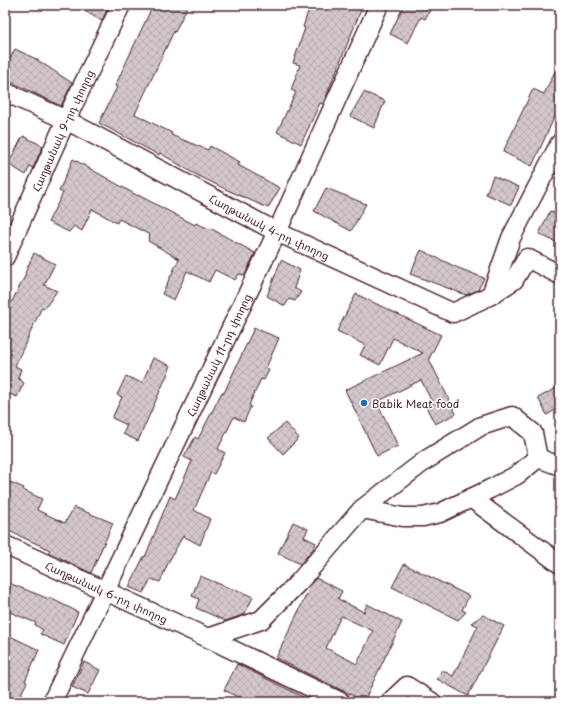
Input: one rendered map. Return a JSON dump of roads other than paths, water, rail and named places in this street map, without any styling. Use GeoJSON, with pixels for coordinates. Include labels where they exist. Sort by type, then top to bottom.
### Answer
{"type":"FeatureCollection","features":[{"type":"Feature","properties":{"kind":"street","name":"Հաղթանակ 9-րդ փողոց"},"geometry":{"type":"LineString","coordinates":[[5,256],[66,120],[121,5]]}},
{"type":"Feature","properties":{"kind":"street","name":"Հաղթանակ 11-րդ փողոց"},"geometry":{"type":"LineString","coordinates":[[52,702],[106,592],[277,232],[379,5]]}},
{"type":"Feature","properties":{"kind":"street","name":"Հաղթանակ 4-րդ փողոց"},"geometry":{"type":"LineString","coordinates":[[5,92],[66,120],[277,232],[453,313],[491,295],[514,280],[527,258],[560,275]]}},
{"type":"Feature","properties":{"kind":"street"},"geometry":{"type":"LineString","coordinates":[[491,295],[511,238],[560,143]]}},
{"type":"Feature","properties":{"kind":"street"},"geometry":{"type":"LineString","coordinates":[[208,638],[261,620],[298,583],[329,545],[362,509],[426,460],[481,426],[512,416],[532,433],[538,458]]}},
{"type":"Feature","properties":{"kind":"street"},"geometry":{"type":"LineString","coordinates":[[538,458],[560,466]]}},
{"type":"Feature","properties":{"kind":"street"},"geometry":{"type":"LineString","coordinates":[[362,509],[403,517],[423,517],[440,513],[517,475],[538,458]]}},
{"type":"Feature","properties":{"kind":"street"},"geometry":{"type":"LineString","coordinates":[[472,498],[560,564]]}},
{"type":"Feature","properties":{"kind":"street","name":"Հաղթանակ 6-րդ փողոց"},"geometry":{"type":"LineString","coordinates":[[5,545],[208,638],[341,702]]}},
{"type":"Feature","properties":{"kind":"street"},"geometry":{"type":"LineString","coordinates":[[390,702],[407,686],[432,702]]}},
{"type":"Feature","properties":{"kind":"place","name":"Babik Meat food"},"geometry":{"type":"Point","coordinates":[364,403]}}]}
